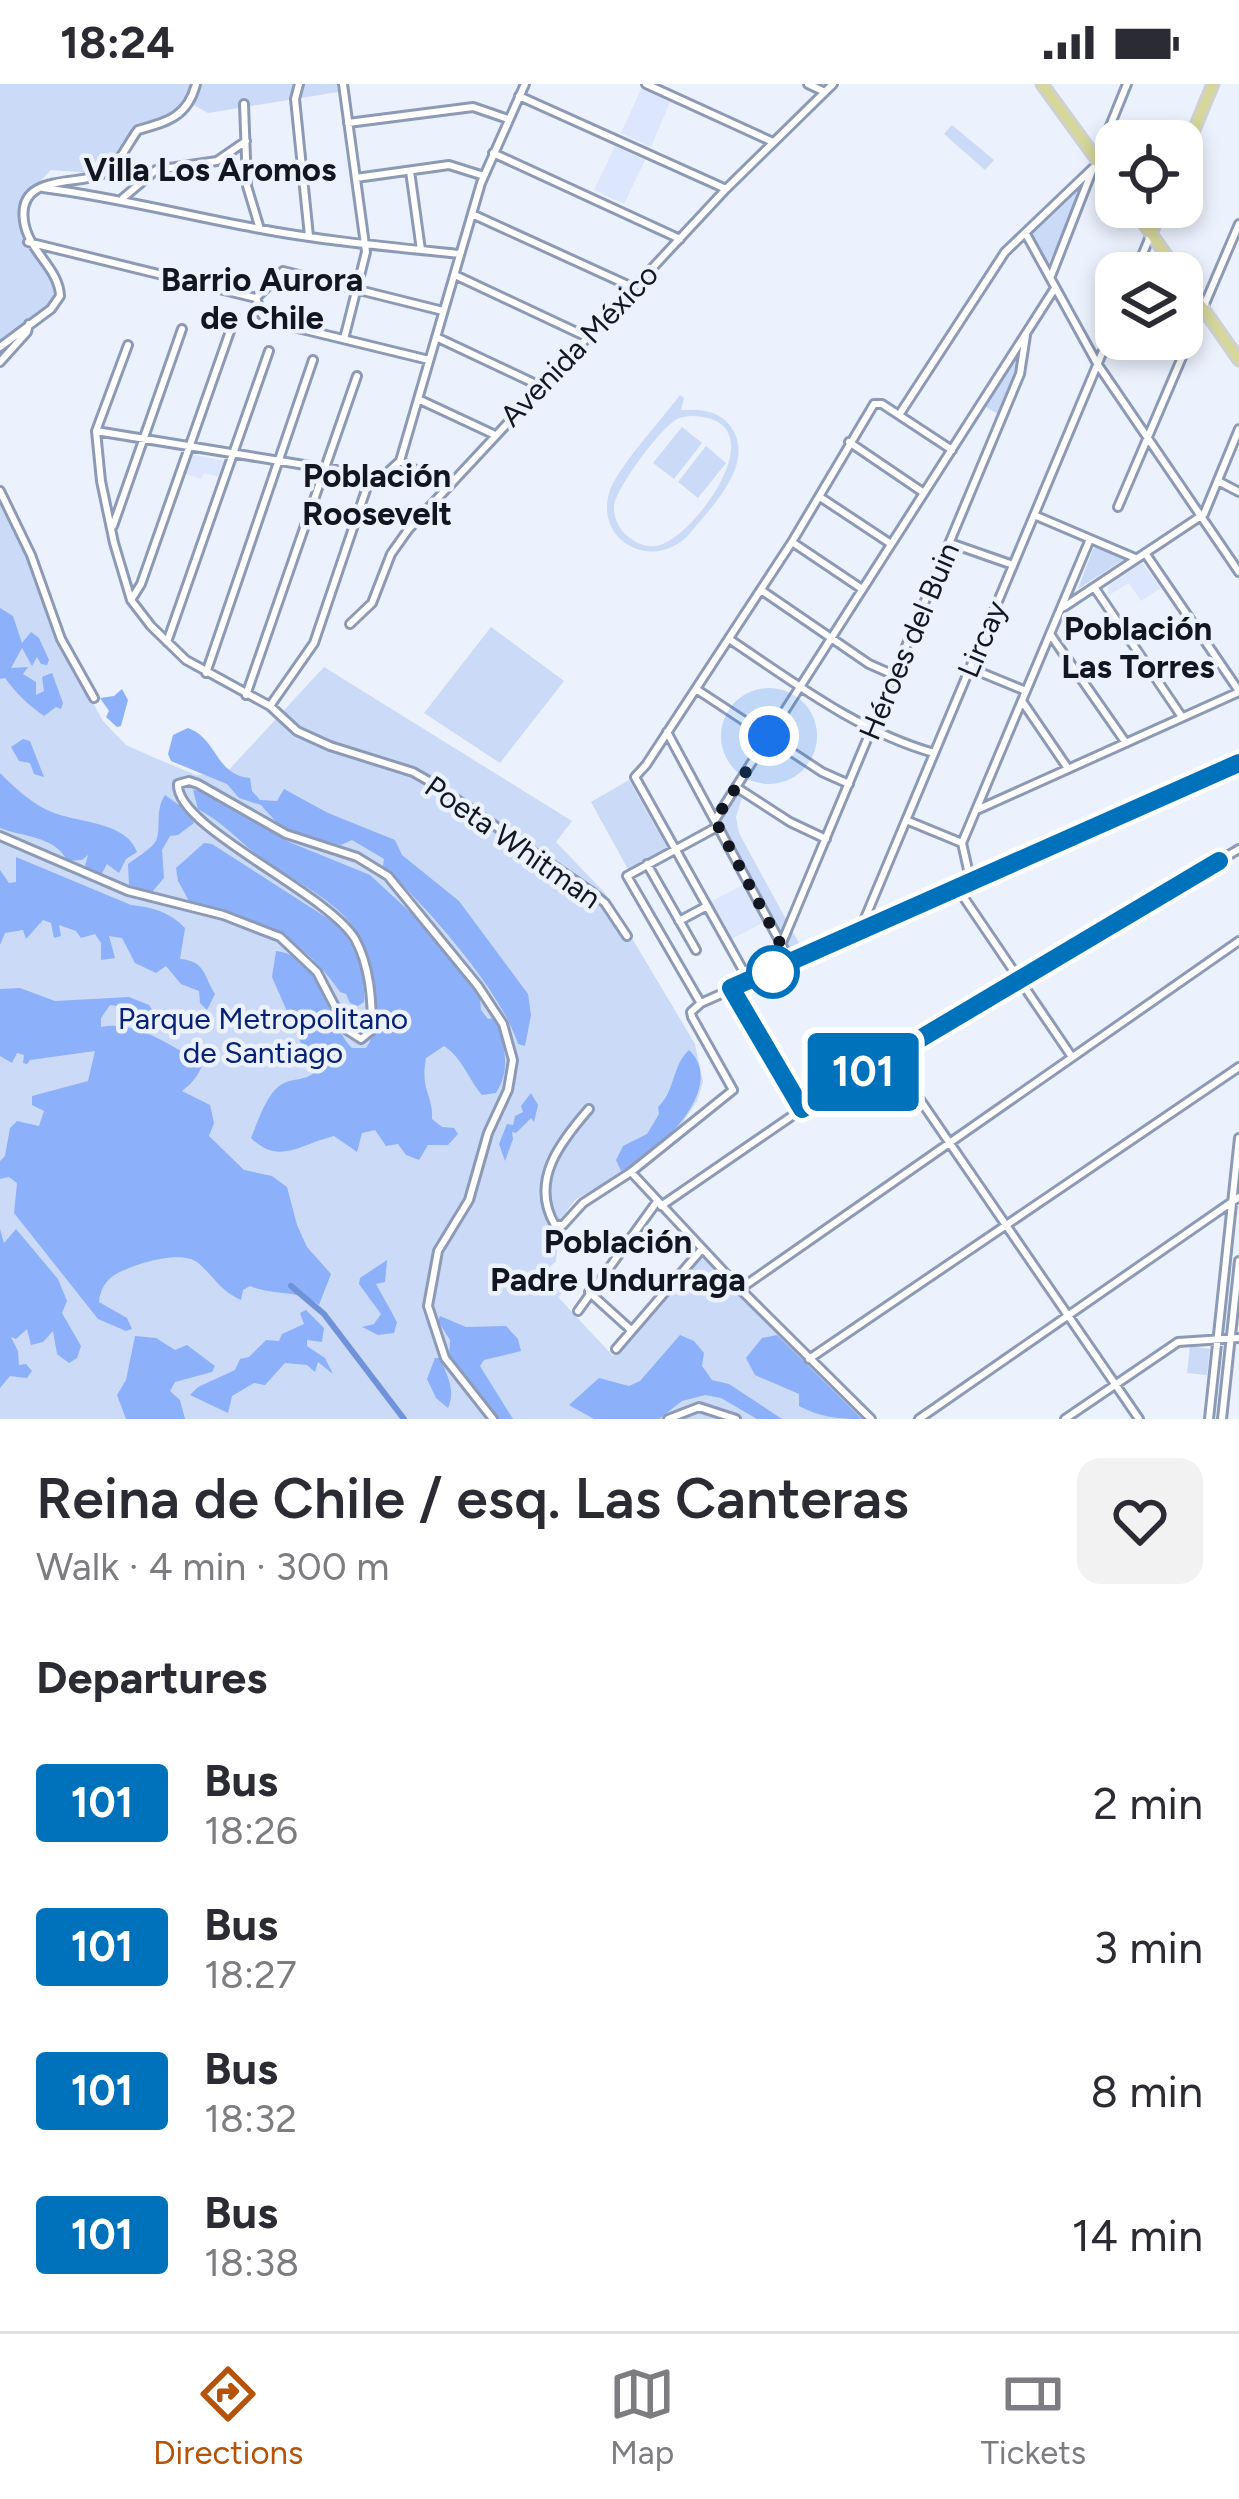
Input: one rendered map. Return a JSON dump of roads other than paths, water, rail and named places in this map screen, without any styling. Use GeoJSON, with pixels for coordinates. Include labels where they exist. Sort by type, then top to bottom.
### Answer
{"type":"FeatureCollection","features":[{"type":"Feature","properties":{"kind":"main road"},"geometry":{"type":"LineString","coordinates":[[1042,84],[1095,163]]}},
{"type":"Feature","properties":{"kind":"main road"},"geometry":{"type":"LineString","coordinates":[[1198,120],[1213,84]]}},
{"type":"Feature","properties":{"kind":"main road"},"geometry":{"type":"LineString","coordinates":[[1147,228],[1164,252]]}},
{"type":"Feature","properties":{"kind":"main road"},"geometry":{"type":"LineString","coordinates":[[1151,234],[1153,228]]}},
{"type":"Feature","properties":{"kind":"main road"},"geometry":{"type":"LineString","coordinates":[[1204,309],[1239,360]]}},
{"type":"Feature","properties":{"kind":"street"},"geometry":{"type":"LineString","coordinates":[[0,347],[58,302],[60,288],[28,242],[22,208],[52,180],[105,173],[138,130],[176,118],[185,110],[196,84]]}},
{"type":"Feature","properties":{"kind":"street"},"geometry":{"type":"LineString","coordinates":[[299,84],[295,99],[309,236]]}},
{"type":"Feature","properties":{"kind":"street"},"geometry":{"type":"LineString","coordinates":[[343,84],[365,245],[344,339]]}},
{"type":"Feature","properties":{"kind":"street"},"geometry":{"type":"LineString","coordinates":[[96,431],[280,463],[372,475],[390,471],[400,460],[484,176],[524,84]]}},
{"type":"Feature","properties":{"kind":"street"},"geometry":{"type":"LineString","coordinates":[[646,84],[773,142]]}},
{"type":"Feature","properties":{"kind":"street"},"geometry":{"type":"LineString","coordinates":[[808,84],[825,92]]}},
{"type":"Feature","properties":{"kind":"street","name":"Avenida México"},"geometry":{"type":"LineString","coordinates":[[350,624],[375,598],[401,537],[726,189],[833,84]]}},
{"type":"Feature","properties":{"kind":"street"},"geometry":{"type":"LineString","coordinates":[[1112,120],[1127,84]]}},
{"type":"Feature","properties":{"kind":"street"},"geometry":{"type":"LineString","coordinates":[[519,96],[726,189]]}},
{"type":"Feature","properties":{"kind":"street"},"geometry":{"type":"LineString","coordinates":[[244,104],[247,186],[260,229]]}},
{"type":"Feature","properties":{"kind":"street"},"geometry":{"type":"LineString","coordinates":[[348,123],[473,106],[508,119]]}},
{"type":"Feature","properties":{"kind":"street"},"geometry":{"type":"LineString","coordinates":[[123,198],[156,170],[217,160],[246,141]]}},
{"type":"Feature","properties":{"kind":"street"},"geometry":{"type":"LineString","coordinates":[[493,153],[680,239]]}},
{"type":"Feature","properties":{"kind":"street"},"geometry":{"type":"LineString","coordinates":[[899,415],[1005,252],[1095,163]]}},
{"type":"Feature","properties":{"kind":"street"},"geometry":{"type":"LineString","coordinates":[[1050,279],[1095,163]]}},
{"type":"Feature","properties":{"kind":"street"},"geometry":{"type":"LineString","coordinates":[[356,178],[449,165],[484,176]]}},
{"type":"Feature","properties":{"kind":"street"},"geometry":{"type":"LineString","coordinates":[[410,170],[421,250]]}},
{"type":"Feature","properties":{"kind":"street"},"geometry":{"type":"LineString","coordinates":[[43,188],[123,198],[260,229],[460,254]]}},
{"type":"Feature","properties":{"kind":"street"},"geometry":{"type":"LineString","coordinates":[[472,214],[633,288]]}},
{"type":"Feature","properties":{"kind":"street"},"geometry":{"type":"LineString","coordinates":[[1118,508],[1239,224]]}},
{"type":"Feature","properties":{"kind":"street"},"geometry":{"type":"LineString","coordinates":[[1026,234],[1098,365],[1239,572]]}},
{"type":"Feature","properties":{"kind":"street"},"geometry":{"type":"LineString","coordinates":[[1144,252],[1151,234]]}},
{"type":"Feature","properties":{"kind":"street"},"geometry":{"type":"LineString","coordinates":[[28,242],[256,298]]}},
{"type":"Feature","properties":{"kind":"street"},"geometry":{"type":"LineString","coordinates":[[256,298],[281,271],[443,311]]}},
{"type":"Feature","properties":{"kind":"street"},"geometry":{"type":"LineString","coordinates":[[453,274],[587,338]]}},
{"type":"Feature","properties":{"kind":"street"},"geometry":{"type":"LineString","coordinates":[[700,1003],[627,876],[716,824],[1055,288]]}},
{"type":"Feature","properties":{"kind":"street"},"geometry":{"type":"LineString","coordinates":[[256,298],[269,321],[429,360]]}},
{"type":"Feature","properties":{"kind":"street"},"geometry":{"type":"LineString","coordinates":[[130,600],[141,584],[235,316]]}},
{"type":"Feature","properties":{"kind":"street"},"geometry":{"type":"LineString","coordinates":[[0,362],[29,324]]}},
{"type":"Feature","properties":{"kind":"street"},"geometry":{"type":"LineString","coordinates":[[111,529],[182,329]]}},
{"type":"Feature","properties":{"kind":"street","name":"Héroes del Buin"},"geometry":{"type":"LineString","coordinates":[[781,945],[1020,374],[1026,335]]}},
{"type":"Feature","properties":{"kind":"street"},"geometry":{"type":"LineString","coordinates":[[436,337],[540,386]]}},
{"type":"Feature","properties":{"kind":"street","name":"Poeta Whitman"},"geometry":{"type":"LineString","coordinates":[[128,345],[96,431],[100,481],[130,600],[167,644],[206,673],[269,706],[285,723],[314,740],[413,772],[454,796],[593,892],[627,936]]}},
{"type":"Feature","properties":{"kind":"street"},"geometry":{"type":"LineString","coordinates":[[1089,350],[1095,348]]}},
{"type":"Feature","properties":{"kind":"street"},"geometry":{"type":"LineString","coordinates":[[167,644],[269,351]]}},
{"type":"Feature","properties":{"kind":"street"},"geometry":{"type":"LineString","coordinates":[[206,673],[314,360]]}},
{"type":"Feature","properties":{"kind":"street","name":"Lircay"},"geometry":{"type":"LineString","coordinates":[[859,933],[1100,360]]}},
{"type":"Feature","properties":{"kind":"street"},"geometry":{"type":"LineString","coordinates":[[246,695],[357,376]]}},
{"type":"Feature","properties":{"kind":"street"},"geometry":{"type":"LineString","coordinates":[[418,400],[494,434]]}},
{"type":"Feature","properties":{"kind":"street"},"geometry":{"type":"LineString","coordinates":[[749,982],[634,777],[761,590],[877,402],[952,450]]}},
{"type":"Feature","properties":{"kind":"street"},"geometry":{"type":"LineString","coordinates":[[1061,609],[1201,516],[1239,429]]}},
{"type":"Feature","properties":{"kind":"street"},"geometry":{"type":"LineString","coordinates":[[849,442],[924,493]]}},
{"type":"Feature","properties":{"kind":"street"},"geometry":{"type":"LineString","coordinates":[[400,460],[446,488]]}},
{"type":"Feature","properties":{"kind":"street"},"geometry":{"type":"LineString","coordinates":[[269,706],[314,643],[372,475]]}},
{"type":"Feature","properties":{"kind":"street"},"geometry":{"type":"LineString","coordinates":[[1218,481],[1239,492]]}},
{"type":"Feature","properties":{"kind":"street"},"geometry":{"type":"LineString","coordinates":[[0,491],[31,555],[61,640],[94,698]]}},
{"type":"Feature","properties":{"kind":"street"},"geometry":{"type":"LineString","coordinates":[[1192,503],[1214,492]]}},
{"type":"Feature","properties":{"kind":"street"},"geometry":{"type":"LineString","coordinates":[[820,497],[891,544]]}},
{"type":"Feature","properties":{"kind":"street"},"geometry":{"type":"LineString","coordinates":[[1034,515],[1136,558]]}},
{"type":"Feature","properties":{"kind":"street"},"geometry":{"type":"LineString","coordinates":[[971,883],[962,843],[1090,538]]}},
{"type":"Feature","properties":{"kind":"street"},"geometry":{"type":"LineString","coordinates":[[792,542],[862,589]]}},
{"type":"Feature","properties":{"kind":"street"},"geometry":{"type":"LineString","coordinates":[[950,543],[1012,565]]}},
{"type":"Feature","properties":{"kind":"street"},"geometry":{"type":"LineString","coordinates":[[976,810],[1239,692],[1145,553]]}},
{"type":"Feature","properties":{"kind":"street"},"geometry":{"type":"LineString","coordinates":[[1094,587],[1182,717]]}},
{"type":"Feature","properties":{"kind":"street"},"geometry":{"type":"LineString","coordinates":[[761,590],[872,666],[895,675]]}},
{"type":"Feature","properties":{"kind":"street"},"geometry":{"type":"LineString","coordinates":[[1050,634],[1126,743]]}},
{"type":"Feature","properties":{"kind":"street"},"geometry":{"type":"LineString","coordinates":[[729,639],[872,730],[934,753]]}},
{"type":"Feature","properties":{"kind":"street"},"geometry":{"type":"LineString","coordinates":[[970,668],[1026,691]]}},
{"type":"Feature","properties":{"kind":"street"},"geometry":{"type":"LineString","coordinates":[[696,689],[821,772],[849,784]]}},
{"type":"Feature","properties":{"kind":"street"},"geometry":{"type":"LineString","coordinates":[[1022,701],[1068,769]]}},
{"type":"Feature","properties":{"kind":"street"},"geometry":{"type":"LineString","coordinates":[[667,732],[791,964]]}},
{"type":"Feature","properties":{"kind":"street"},"geometry":{"type":"LineString","coordinates":[[589,1109],[547,1168],[550,1216],[555,1225],[563,1225],[583,1203],[631,1172],[733,1090],[691,1012],[700,1003],[1239,763]]}},
{"type":"Feature","properties":{"kind":"street"},"geometry":{"type":"LineString","coordinates":[[0,836],[128,891],[238,919],[280,937],[317,972],[347,1030],[362,1039],[372,1030],[369,984],[364,958],[352,934],[328,907],[237,850],[186,804],[176,788],[189,781],[204,786],[286,834],[369,863],[399,886],[497,1012],[511,1049],[508,1090],[488,1133],[476,1182],[436,1259],[428,1306],[445,1358],[493,1419]]}},
{"type":"Feature","properties":{"kind":"street"},"geometry":{"type":"LineString","coordinates":[[736,787],[790,822],[826,838]]}},
{"type":"Feature","properties":{"kind":"street"},"geometry":{"type":"LineString","coordinates":[[906,820],[962,843]]}},
{"type":"Feature","properties":{"kind":"street"},"geometry":{"type":"LineString","coordinates":[[578,1311],[659,1204],[802,1109],[1239,849]]}},
{"type":"Feature","properties":{"kind":"street"},"geometry":{"type":"LineString","coordinates":[[647,864],[696,950]]}},
{"type":"Feature","properties":{"kind":"street"},"geometry":{"type":"LineString","coordinates":[[958,889],[1072,1057]]}},
{"type":"Feature","properties":{"kind":"street"},"geometry":{"type":"LineString","coordinates":[[679,920],[707,906]]}},
{"type":"Feature","properties":{"kind":"street"},"geometry":{"type":"LineString","coordinates":[[740,1289],[1239,941]]}},
{"type":"Feature","properties":{"kind":"street"},"geometry":{"type":"LineString","coordinates":[[731,988],[802,1109]]}},
{"type":"Feature","properties":{"kind":"street"},"geometry":{"type":"LineString","coordinates":[[890,1056],[1139,1419]]}},
{"type":"Feature","properties":{"kind":"street"},"geometry":{"type":"LineString","coordinates":[[809,1359],[1239,1067]]}},
{"type":"Feature","properties":{"kind":"street"},"geometry":{"type":"LineString","coordinates":[[1209,1419],[1239,1138]]}},
{"type":"Feature","properties":{"kind":"street"},"geometry":{"type":"LineString","coordinates":[[631,1172],[871,1419]]}},
{"type":"Feature","properties":{"kind":"street"},"geometry":{"type":"LineString","coordinates":[[919,1419],[1236,1200]]}},
{"type":"Feature","properties":{"kind":"street"},"geometry":{"type":"LineString","coordinates":[[616,1349],[702,1249]]}},
{"type":"Feature","properties":{"kind":"street"},"geometry":{"type":"LineString","coordinates":[[1222,1419],[1235,1339],[1239,1261]]}},
{"type":"Feature","properties":{"kind":"street"},"geometry":{"type":"LineString","coordinates":[[589,1292],[631,1330]]}},
{"type":"Feature","properties":{"kind":"street"},"geometry":{"type":"LineString","coordinates":[[1065,1419],[1178,1342],[1235,1339]]}},
{"type":"Feature","properties":{"kind":"street"},"geometry":{"type":"LineString","coordinates":[[668,1419],[699,1407],[736,1419]]}},
{"type":"Feature","properties":{"kind":"waterway"},"geometry":{"type":"LineString","coordinates":[[291,1286],[324,1314],[404,1419]]}},
{"type":"Feature","properties":{"kind":"district","name":"Villa Los Aromos"},"geometry":{"type":"Point","coordinates":[210,169]}},
{"type":"Feature","properties":{"kind":"district","name":"Barrio Aurora de Chile"},"geometry":{"type":"Point","coordinates":[262,298]}},
{"type":"Feature","properties":{"kind":"district","name":"Población Roosevelt"},"geometry":{"type":"Point","coordinates":[377,494]}},
{"type":"Feature","properties":{"kind":"district","name":"Población Las Torres"},"geometry":{"type":"Point","coordinates":[1138,647]}},
{"type":"Feature","properties":{"kind":"district","name":"Población Padre Undurraga"},"geometry":{"type":"Point","coordinates":[618,1260]}},
{"type":"Feature","properties":{"kind":"park label","name":"Parque Metropolitano de Santiago"},"geometry":{"type":"Point","coordinates":[263,1035]}}]}
